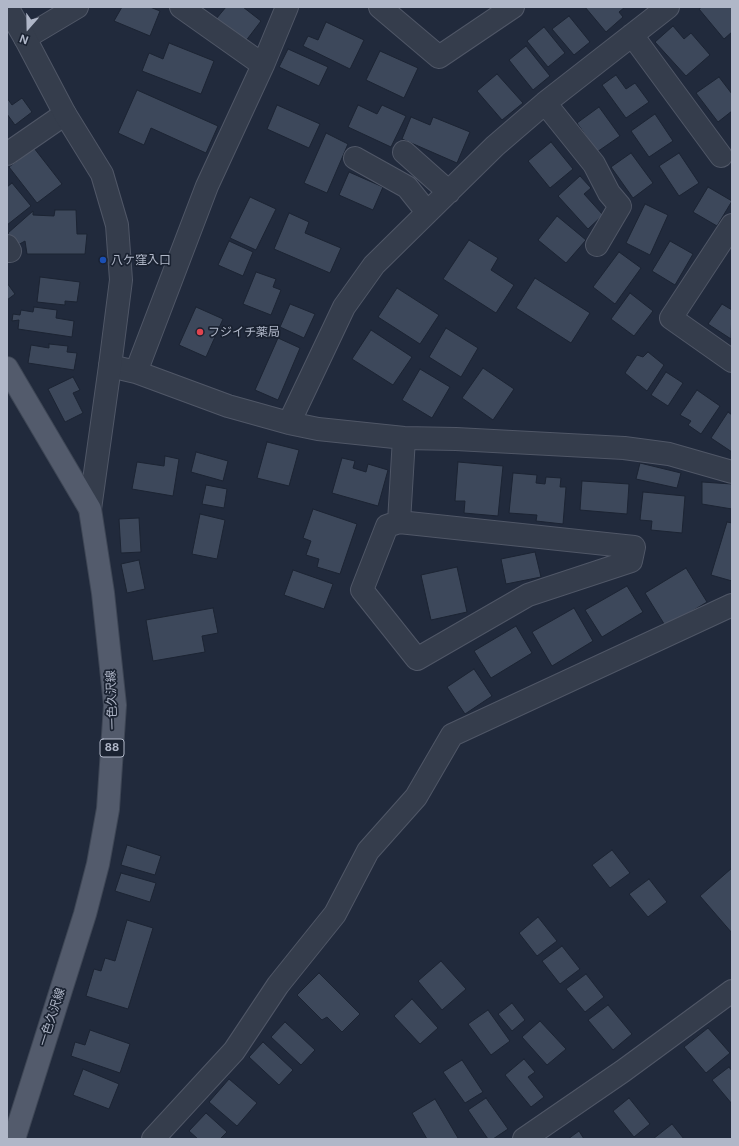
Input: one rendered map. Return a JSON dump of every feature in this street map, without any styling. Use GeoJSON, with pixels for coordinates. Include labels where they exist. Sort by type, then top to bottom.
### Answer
{"type":"FeatureCollection","features":[{"type":"Feature","properties":{"kind":"main road","name":"一色久沢線"},"geometry":{"type":"LineString","coordinates":[[7,368],[90,509],[103,593],[115,706],[108,809],[98,864],[85,914],[14,1139]]}},
{"type":"Feature","properties":{"kind":"street"},"geometry":{"type":"LineString","coordinates":[[7,7],[65,114],[102,174],[117,225],[121,280],[90,509]]}},
{"type":"Feature","properties":{"kind":"street"},"geometry":{"type":"LineString","coordinates":[[25,38],[77,7]]}},
{"type":"Feature","properties":{"kind":"street"},"geometry":{"type":"LineString","coordinates":[[181,7],[263,65]]}},
{"type":"Feature","properties":{"kind":"street"},"geometry":{"type":"LineString","coordinates":[[136,372],[207,186],[288,7]]}},
{"type":"Feature","properties":{"kind":"street"},"geometry":{"type":"LineString","coordinates":[[380,7],[439,57],[513,7]]}},
{"type":"Feature","properties":{"kind":"street"},"geometry":{"type":"LineString","coordinates":[[289,423],[344,307],[374,265],[495,146],[544,103],[668,7]]}},
{"type":"Feature","properties":{"kind":"street"},"geometry":{"type":"LineString","coordinates":[[632,35],[721,156]]}},
{"type":"Feature","properties":{"kind":"street"},"geometry":{"type":"LineString","coordinates":[[544,103],[594,164],[609,193],[620,206],[597,245]]}},
{"type":"Feature","properties":{"kind":"street"},"geometry":{"type":"LineString","coordinates":[[7,154],[65,114]]}},
{"type":"Feature","properties":{"kind":"street"},"geometry":{"type":"LineString","coordinates":[[404,152],[449,192]]}},
{"type":"Feature","properties":{"kind":"street"},"geometry":{"type":"LineString","coordinates":[[355,158],[407,187],[427,212]]}},
{"type":"Feature","properties":{"kind":"street"},"geometry":{"type":"LineString","coordinates":[[732,225],[671,318],[732,361]]}},
{"type":"Feature","properties":{"kind":"street"},"geometry":{"type":"LineString","coordinates":[[110,366],[136,372],[228,406],[289,423],[318,429],[404,438],[456,439],[624,448],[669,454],[732,472]]}},
{"type":"Feature","properties":{"kind":"street"},"geometry":{"type":"LineString","coordinates":[[399,522],[404,438]]}},
{"type":"Feature","properties":{"kind":"street"},"geometry":{"type":"LineString","coordinates":[[399,522],[634,547],[631,561],[528,595],[417,659],[362,590],[387,526],[399,522]]}},
{"type":"Feature","properties":{"kind":"street"},"geometry":{"type":"LineString","coordinates":[[153,1139],[234,1051],[278,985],[335,914],[368,852],[416,797],[452,736],[732,605]]}},
{"type":"Feature","properties":{"kind":"street"},"geometry":{"type":"LineString","coordinates":[[524,1139],[623,1071],[732,991]]}},
{"type":"Feature","properties":{"kind":"building"},"geometry":{"type":"Polygon","coordinates":[[[122,7],[150,7],[160,11],[150,36],[114,21],[122,7]]]}},
{"type":"Feature","properties":{"kind":"building"},"geometry":{"type":"Polygon","coordinates":[[[226,7],[243,7],[261,21],[245,42],[216,19],[226,7]]]}},
{"type":"Feature","properties":{"kind":"building"},"geometry":{"type":"Polygon","coordinates":[[[585,7],[625,7],[619,12],[623,17],[606,32],[585,7]]]}},
{"type":"Feature","properties":{"kind":"building"},"geometry":{"type":"Polygon","coordinates":[[[702,7],[732,7],[732,32],[724,39],[699,9],[702,7]]]}},
{"type":"Feature","properties":{"kind":"building"},"geometry":{"type":"Polygon","coordinates":[[[569,16],[590,42],[574,55],[552,29],[569,16]]]}},
{"type":"Feature","properties":{"kind":"building"},"geometry":{"type":"Polygon","coordinates":[[[326,22],[364,40],[350,69],[303,46],[308,36],[318,40],[326,22]]]}},
{"type":"Feature","properties":{"kind":"building"},"geometry":{"type":"Polygon","coordinates":[[[673,26],[684,39],[691,33],[710,55],[686,76],[655,42],[673,26]]]}},
{"type":"Feature","properties":{"kind":"building"},"geometry":{"type":"Polygon","coordinates":[[[544,27],[565,53],[548,67],[527,41],[544,27]]]}},
{"type":"Feature","properties":{"kind":"building"},"geometry":{"type":"Polygon","coordinates":[[[169,43],[214,61],[201,94],[142,71],[149,53],[163,59],[169,43]]]}},
{"type":"Feature","properties":{"kind":"building"},"geometry":{"type":"Polygon","coordinates":[[[526,46],[550,76],[533,90],[509,60],[526,46]]]}},
{"type":"Feature","properties":{"kind":"building"},"geometry":{"type":"Polygon","coordinates":[[[288,49],[328,67],[319,86],[279,67],[288,49]]]}},
{"type":"Feature","properties":{"kind":"building"},"geometry":{"type":"Polygon","coordinates":[[[380,51],[418,68],[404,98],[366,80],[380,51]]]}},
{"type":"Feature","properties":{"kind":"building"},"geometry":{"type":"Polygon","coordinates":[[[497,74],[523,103],[502,120],[477,91],[497,74]]]}},
{"type":"Feature","properties":{"kind":"building"},"geometry":{"type":"Polygon","coordinates":[[[616,75],[626,89],[635,83],[649,102],[626,118],[602,85],[616,75]]]}},
{"type":"Feature","properties":{"kind":"building"},"geometry":{"type":"Polygon","coordinates":[[[719,77],[732,94],[732,111],[718,122],[696,93],[719,77]]]}},
{"type":"Feature","properties":{"kind":"building"},"geometry":{"type":"Polygon","coordinates":[[[137,90],[218,126],[206,153],[151,128],[144,145],[118,133],[137,90]]]}},
{"type":"Feature","properties":{"kind":"building"},"geometry":{"type":"Polygon","coordinates":[[[7,98],[12,105],[22,98],[32,112],[15,125],[7,114],[7,98]]]}},
{"type":"Feature","properties":{"kind":"building"},"geometry":{"type":"Polygon","coordinates":[[[277,105],[320,124],[309,148],[267,129],[277,105]]]}},
{"type":"Feature","properties":{"kind":"building"},"geometry":{"type":"Polygon","coordinates":[[[358,105],[377,114],[382,105],[406,116],[391,147],[348,127],[358,105]]]}},
{"type":"Feature","properties":{"kind":"building"},"geometry":{"type":"Polygon","coordinates":[[[599,107],[620,136],[597,152],[577,123],[599,107]]]}},
{"type":"Feature","properties":{"kind":"building"},"geometry":{"type":"Polygon","coordinates":[[[655,114],[673,141],[649,157],[631,131],[655,114]]]}},
{"type":"Feature","properties":{"kind":"building"},"geometry":{"type":"Polygon","coordinates":[[[411,117],[430,125],[433,117],[470,132],[457,163],[402,139],[411,117]]]}},
{"type":"Feature","properties":{"kind":"building"},"geometry":{"type":"Polygon","coordinates":[[[326,133],[348,144],[327,193],[304,183],[326,133]]]}},
{"type":"Feature","properties":{"kind":"building"},"geometry":{"type":"Polygon","coordinates":[[[551,142],[573,169],[550,188],[528,161],[551,142]]]}},
{"type":"Feature","properties":{"kind":"building"},"geometry":{"type":"Polygon","coordinates":[[[34,148],[62,184],[37,203],[9,167],[34,148]]]}},
{"type":"Feature","properties":{"kind":"building"},"geometry":{"type":"Polygon","coordinates":[[[631,153],[653,183],[633,198],[611,167],[631,153]]]}},
{"type":"Feature","properties":{"kind":"building"},"geometry":{"type":"Polygon","coordinates":[[[679,153],[699,183],[679,196],[659,166],[679,153]]]}},
{"type":"Feature","properties":{"kind":"building"},"geometry":{"type":"Polygon","coordinates":[[[349,172],[383,187],[373,210],[339,195],[349,172]]]}},
{"type":"Feature","properties":{"kind":"building"},"geometry":{"type":"Polygon","coordinates":[[[580,176],[591,188],[584,194],[603,215],[588,229],[558,196],[580,176]]]}},
{"type":"Feature","properties":{"kind":"building"},"geometry":{"type":"Polygon","coordinates":[[[12,183],[31,206],[7,225],[7,187],[12,183]]]}},
{"type":"Feature","properties":{"kind":"building"},"geometry":{"type":"Polygon","coordinates":[[[708,187],[732,201],[717,226],[693,212],[708,187]]]}},
{"type":"Feature","properties":{"kind":"building"},"geometry":{"type":"Polygon","coordinates":[[[250,197],[276,209],[256,250],[230,238],[250,197]]]}},
{"type":"Feature","properties":{"kind":"building"},"geometry":{"type":"Polygon","coordinates":[[[645,204],[668,215],[650,255],[626,243],[645,204]]]}},
{"type":"Feature","properties":{"kind":"building"},"geometry":{"type":"Polygon","coordinates":[[[55,210],[76,210],[77,234],[87,234],[85,254],[27,254],[25,241],[16,246],[8,233],[33,211],[33,215],[54,216],[55,210]]]}},
{"type":"Feature","properties":{"kind":"building"},"geometry":{"type":"Polygon","coordinates":[[[289,213],[309,222],[305,233],[341,248],[330,273],[274,249],[289,213]]]}},
{"type":"Feature","properties":{"kind":"building"},"geometry":{"type":"Polygon","coordinates":[[[557,216],[586,240],[566,263],[538,240],[557,216]]]}},
{"type":"Feature","properties":{"kind":"building"},"geometry":{"type":"Polygon","coordinates":[[[469,240],[498,258],[491,270],[514,285],[496,313],[443,279],[469,240]]]}},
{"type":"Feature","properties":{"kind":"building"},"geometry":{"type":"Polygon","coordinates":[[[229,241],[253,252],[243,276],[218,265],[229,241]]]}},
{"type":"Feature","properties":{"kind":"building"},"geometry":{"type":"Polygon","coordinates":[[[670,241],[693,254],[675,285],[652,271],[670,241]]]}},
{"type":"Feature","properties":{"kind":"building"},"geometry":{"type":"Polygon","coordinates":[[[619,252],[641,268],[615,304],[593,287],[619,252]]]}},
{"type":"Feature","properties":{"kind":"building"},"geometry":{"type":"Polygon","coordinates":[[[256,272],[276,279],[273,287],[281,290],[271,315],[243,304],[256,272]]]}},
{"type":"Feature","properties":{"kind":"building"},"geometry":{"type":"Polygon","coordinates":[[[40,277],[80,282],[77,302],[65,301],[65,305],[37,302],[40,277]]]}},
{"type":"Feature","properties":{"kind":"building"},"geometry":{"type":"Polygon","coordinates":[[[535,278],[590,313],[571,343],[516,308],[535,278]]]}},
{"type":"Feature","properties":{"kind":"building"},"geometry":{"type":"Polygon","coordinates":[[[7,283],[15,294],[7,300],[7,283]]]}},
{"type":"Feature","properties":{"kind":"building"},"geometry":{"type":"Polygon","coordinates":[[[397,288],[439,315],[420,344],[378,317],[397,288]]]}},
{"type":"Feature","properties":{"kind":"building"},"geometry":{"type":"Polygon","coordinates":[[[630,293],[653,311],[634,336],[611,319],[630,293]]]}},
{"type":"Feature","properties":{"kind":"building"},"geometry":{"type":"Polygon","coordinates":[[[290,304],[315,314],[304,338],[280,327],[290,304]]]}},
{"type":"Feature","properties":{"kind":"building"},"geometry":{"type":"Polygon","coordinates":[[[722,304],[732,310],[731,339],[708,324],[722,304]]]}},
{"type":"Feature","properties":{"kind":"building"},"geometry":{"type":"Polygon","coordinates":[[[34,307],[57,310],[56,318],[74,321],[72,337],[18,329],[19,320],[12,321],[13,314],[20,315],[21,310],[33,312],[34,307]]]}},
{"type":"Feature","properties":{"kind":"building"},"geometry":{"type":"Polygon","coordinates":[[[196,307],[223,319],[206,357],[179,345],[196,307]]]}},
{"type":"Feature","properties":{"kind":"building"},"geometry":{"type":"Polygon","coordinates":[[[446,328],[478,348],[461,377],[429,357],[446,328]]]}},
{"type":"Feature","properties":{"kind":"building"},"geometry":{"type":"Polygon","coordinates":[[[371,330],[412,357],[393,385],[352,359],[371,330]]]}},
{"type":"Feature","properties":{"kind":"building"},"geometry":{"type":"Polygon","coordinates":[[[278,338],[300,348],[278,400],[255,390],[278,338]]]}},
{"type":"Feature","properties":{"kind":"building"},"geometry":{"type":"Polygon","coordinates":[[[49,344],[68,346],[67,352],[77,353],[74,370],[28,363],[31,345],[49,348],[49,344]]]}},
{"type":"Feature","properties":{"kind":"building"},"geometry":{"type":"Polygon","coordinates":[[[648,352],[664,365],[647,391],[625,373],[637,355],[643,357],[648,352]]]}},
{"type":"Feature","properties":{"kind":"building"},"geometry":{"type":"Polygon","coordinates":[[[483,368],[514,389],[493,420],[462,398],[483,368]]]}},
{"type":"Feature","properties":{"kind":"building"},"geometry":{"type":"Polygon","coordinates":[[[420,369],[450,387],[432,418],[402,400],[420,369]]]}},
{"type":"Feature","properties":{"kind":"building"},"geometry":{"type":"Polygon","coordinates":[[[666,372],[683,383],[668,406],[651,395],[666,372]]]}},
{"type":"Feature","properties":{"kind":"building"},"geometry":{"type":"Polygon","coordinates":[[[73,377],[80,390],[73,393],[83,413],[65,422],[48,389],[73,377]]]}},
{"type":"Feature","properties":{"kind":"building"},"geometry":{"type":"Polygon","coordinates":[[[697,390],[720,406],[701,434],[688,425],[691,421],[680,415],[697,390]]]}},
{"type":"Feature","properties":{"kind":"building"},"geometry":{"type":"Polygon","coordinates":[[[728,412],[732,415],[732,452],[711,438],[728,412]]]}},
{"type":"Feature","properties":{"kind":"building"},"geometry":{"type":"Polygon","coordinates":[[[267,442],[299,450],[289,486],[257,478],[267,442]]]}},
{"type":"Feature","properties":{"kind":"building"},"geometry":{"type":"Polygon","coordinates":[[[196,452],[228,461],[223,481],[191,472],[196,452]]]}},
{"type":"Feature","properties":{"kind":"building"},"geometry":{"type":"Polygon","coordinates":[[[165,456],[179,459],[173,496],[132,489],[137,462],[164,466],[165,456]]]}},
{"type":"Feature","properties":{"kind":"building"},"geometry":{"type":"Polygon","coordinates":[[[342,458],[355,461],[353,468],[366,472],[368,464],[388,470],[378,506],[332,493],[342,458]]]}},
{"type":"Feature","properties":{"kind":"building"},"geometry":{"type":"Polygon","coordinates":[[[458,462],[503,466],[498,516],[464,513],[465,501],[455,501],[458,462]]]}},
{"type":"Feature","properties":{"kind":"building"},"geometry":{"type":"Polygon","coordinates":[[[640,463],[681,473],[677,488],[636,479],[640,463]]]}},
{"type":"Feature","properties":{"kind":"building"},"geometry":{"type":"Polygon","coordinates":[[[513,473],[537,475],[536,483],[545,484],[546,477],[561,478],[560,487],[566,487],[563,524],[536,521],[537,515],[509,513],[513,473]]]}},
{"type":"Feature","properties":{"kind":"building"},"geometry":{"type":"Polygon","coordinates":[[[582,481],[629,484],[627,514],[580,510],[582,481]]]}},
{"type":"Feature","properties":{"kind":"building"},"geometry":{"type":"Polygon","coordinates":[[[702,482],[732,484],[732,509],[702,504],[702,482]]]}},
{"type":"Feature","properties":{"kind":"building"},"geometry":{"type":"Polygon","coordinates":[[[206,485],[227,489],[224,508],[202,504],[206,485]]]}},
{"type":"Feature","properties":{"kind":"building"},"geometry":{"type":"Polygon","coordinates":[[[643,492],[685,496],[682,533],[651,530],[652,521],[640,520],[643,492]]]}},
{"type":"Feature","properties":{"kind":"building"},"geometry":{"type":"Polygon","coordinates":[[[313,509],[357,524],[340,574],[317,567],[319,559],[306,555],[311,541],[303,538],[313,509]]]}},
{"type":"Feature","properties":{"kind":"building"},"geometry":{"type":"Polygon","coordinates":[[[200,514],[225,520],[217,559],[192,554],[200,514]]]}},
{"type":"Feature","properties":{"kind":"building"},"geometry":{"type":"Polygon","coordinates":[[[139,518],[141,552],[121,553],[119,519],[139,518]]]}},
{"type":"Feature","properties":{"kind":"building"},"geometry":{"type":"Polygon","coordinates":[[[727,522],[732,523],[732,581],[711,575],[727,522]]]}},
{"type":"Feature","properties":{"kind":"building"},"geometry":{"type":"Polygon","coordinates":[[[535,552],[541,577],[506,584],[501,559],[535,552]]]}},
{"type":"Feature","properties":{"kind":"building"},"geometry":{"type":"Polygon","coordinates":[[[139,560],[145,589],[127,593],[121,564],[139,560]]]}},
{"type":"Feature","properties":{"kind":"building"},"geometry":{"type":"Polygon","coordinates":[[[457,567],[467,612],[431,620],[421,575],[457,567]]]}},
{"type":"Feature","properties":{"kind":"building"},"geometry":{"type":"Polygon","coordinates":[[[686,568],[707,602],[666,627],[645,593],[686,568]]]}},
{"type":"Feature","properties":{"kind":"building"},"geometry":{"type":"Polygon","coordinates":[[[293,570],[333,584],[324,609],[284,595],[293,570]]]}},
{"type":"Feature","properties":{"kind":"building"},"geometry":{"type":"Polygon","coordinates":[[[627,586],[643,612],[602,637],[585,610],[627,586]]]}},
{"type":"Feature","properties":{"kind":"building"},"geometry":{"type":"Polygon","coordinates":[[[213,608],[218,633],[202,636],[205,652],[153,661],[146,620],[213,608]]]}},
{"type":"Feature","properties":{"kind":"building"},"geometry":{"type":"Polygon","coordinates":[[[574,608],[593,641],[552,666],[532,632],[574,608]]]}},
{"type":"Feature","properties":{"kind":"building"},"geometry":{"type":"Polygon","coordinates":[[[516,626],[532,653],[491,678],[474,651],[516,626]]]}},
{"type":"Feature","properties":{"kind":"building"},"geometry":{"type":"Polygon","coordinates":[[[474,669],[492,696],[465,714],[447,687],[474,669]]]}},
{"type":"Feature","properties":{"kind":"building"},"geometry":{"type":"Polygon","coordinates":[[[127,845],[161,856],[155,875],[121,865],[127,845]]]}},
{"type":"Feature","properties":{"kind":"building"},"geometry":{"type":"Polygon","coordinates":[[[612,850],[630,873],[610,888],[592,865],[612,850]]]}},
{"type":"Feature","properties":{"kind":"building"},"geometry":{"type":"Polygon","coordinates":[[[732,868],[732,933],[700,896],[732,868]]]}},
{"type":"Feature","properties":{"kind":"building"},"geometry":{"type":"Polygon","coordinates":[[[121,873],[156,883],[150,902],[115,891],[121,873]]]}},
{"type":"Feature","properties":{"kind":"building"},"geometry":{"type":"Polygon","coordinates":[[[649,879],[667,902],[648,917],[629,894],[649,879]]]}},
{"type":"Feature","properties":{"kind":"building"},"geometry":{"type":"Polygon","coordinates":[[[538,917],[557,941],[537,956],[519,933],[538,917]]]}},
{"type":"Feature","properties":{"kind":"building"},"geometry":{"type":"Polygon","coordinates":[[[127,920],[153,928],[128,1009],[86,996],[94,969],[101,971],[105,958],[115,961],[127,920]]]}},
{"type":"Feature","properties":{"kind":"building"},"geometry":{"type":"Polygon","coordinates":[[[562,946],[580,969],[560,984],[542,961],[562,946]]]}},
{"type":"Feature","properties":{"kind":"building"},"geometry":{"type":"Polygon","coordinates":[[[441,961],[466,989],[442,1010],[418,981],[441,961]]]}},
{"type":"Feature","properties":{"kind":"building"},"geometry":{"type":"Polygon","coordinates":[[[319,973],[360,1014],[342,1032],[327,1017],[322,1020],[297,995],[319,973]]]}},
{"type":"Feature","properties":{"kind":"building"},"geometry":{"type":"Polygon","coordinates":[[[586,974],[604,997],[585,1012],[566,989],[586,974]]]}},
{"type":"Feature","properties":{"kind":"building"},"geometry":{"type":"Polygon","coordinates":[[[412,999],[438,1028],[420,1044],[394,1016],[412,999]]]}},
{"type":"Feature","properties":{"kind":"building"},"geometry":{"type":"Polygon","coordinates":[[[512,1003],[525,1020],[512,1031],[498,1014],[512,1003]]]}},
{"type":"Feature","properties":{"kind":"building"},"geometry":{"type":"Polygon","coordinates":[[[608,1005],[632,1034],[613,1050],[588,1020],[608,1005]]]}},
{"type":"Feature","properties":{"kind":"building"},"geometry":{"type":"Polygon","coordinates":[[[488,1010],[510,1041],[491,1055],[468,1024],[488,1010]]]}},
{"type":"Feature","properties":{"kind":"building"},"geometry":{"type":"Polygon","coordinates":[[[540,1021],[566,1049],[547,1065],[522,1037],[540,1021]]]}},
{"type":"Feature","properties":{"kind":"building"},"geometry":{"type":"Polygon","coordinates":[[[285,1022],[315,1050],[301,1065],[271,1037],[285,1022]]]}},
{"type":"Feature","properties":{"kind":"building"},"geometry":{"type":"Polygon","coordinates":[[[708,1028],[730,1053],[706,1073],[684,1047],[708,1028]]]}},
{"type":"Feature","properties":{"kind":"building"},"geometry":{"type":"Polygon","coordinates":[[[90,1030],[130,1044],[120,1073],[71,1056],[75,1042],[85,1045],[90,1030]]]}},
{"type":"Feature","properties":{"kind":"building"},"geometry":{"type":"Polygon","coordinates":[[[263,1042],[293,1070],[279,1085],[249,1057],[263,1042]]]}},
{"type":"Feature","properties":{"kind":"building"},"geometry":{"type":"Polygon","coordinates":[[[524,1059],[535,1072],[528,1077],[544,1097],[531,1107],[505,1075],[524,1059]]]}},
{"type":"Feature","properties":{"kind":"building"},"geometry":{"type":"Polygon","coordinates":[[[462,1060],[483,1092],[465,1103],[443,1072],[462,1060]]]}},
{"type":"Feature","properties":{"kind":"building"},"geometry":{"type":"Polygon","coordinates":[[[729,1067],[732,1071],[732,1104],[712,1080],[729,1067]]]}},
{"type":"Feature","properties":{"kind":"building"},"geometry":{"type":"Polygon","coordinates":[[[83,1069],[119,1084],[109,1109],[73,1095],[83,1069]]]}},
{"type":"Feature","properties":{"kind":"building"},"geometry":{"type":"Polygon","coordinates":[[[229,1079],[257,1103],[237,1126],[209,1102],[229,1079]]]}},
{"type":"Feature","properties":{"kind":"building"},"geometry":{"type":"Polygon","coordinates":[[[486,1098],[508,1129],[493,1139],[488,1139],[468,1110],[486,1098]]]}},
{"type":"Feature","properties":{"kind":"building"},"geometry":{"type":"Polygon","coordinates":[[[629,1098],[650,1124],[634,1137],[613,1111],[629,1098]]]}},
{"type":"Feature","properties":{"kind":"building"},"geometry":{"type":"Polygon","coordinates":[[[435,1099],[458,1138],[457,1139],[427,1139],[412,1113],[435,1099]]]}},
{"type":"Feature","properties":{"kind":"building"},"geometry":{"type":"Polygon","coordinates":[[[206,1113],[227,1132],[220,1139],[198,1139],[189,1131],[206,1113]]]}},
{"type":"Feature","properties":{"kind":"building"},"geometry":{"type":"Polygon","coordinates":[[[672,1124],[684,1139],[653,1139],[672,1124]]]}},
{"type":"Feature","properties":{"kind":"building"},"geometry":{"type":"Polygon","coordinates":[[[579,1131],[584,1139],[568,1139],[579,1131]]]}},
{"type":"Feature","properties":{"kind":"place","name":"八ケ窪入口"},"geometry":{"type":"Point","coordinates":[103,260]}},
{"type":"Feature","properties":{"kind":"place","name":"フジイチ薬局"},"geometry":{"type":"Point","coordinates":[200,332]}}]}
